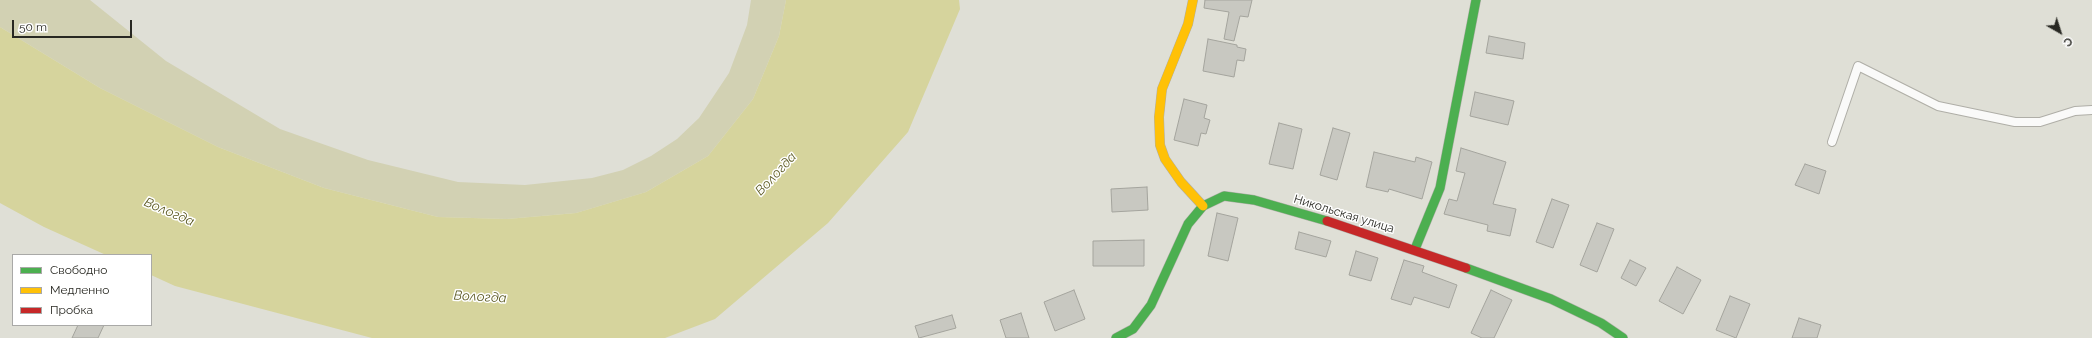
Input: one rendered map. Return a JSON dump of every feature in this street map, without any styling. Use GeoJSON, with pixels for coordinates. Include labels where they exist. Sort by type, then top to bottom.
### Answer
{"type":"FeatureCollection","features":[{"type":"Feature","properties":{"kind":"street"},"geometry":{"type":"LineString","coordinates":[[1193,0],[1188,24],[1162,89],[1159,117],[1160,145],[1165,159],[1181,182],[1204,206]]}},
{"type":"Feature","properties":{"kind":"street"},"geometry":{"type":"LineString","coordinates":[[1415,249],[1440,188],[1476,0]]}},
{"type":"Feature","properties":{"kind":"street","name":"Никольская улица"},"geometry":{"type":"LineString","coordinates":[[1116,338],[1133,329],[1151,305],[1188,224],[1204,206],[1224,196],[1254,200],[1300,212],[1415,249],[1551,299],[1601,323],[1622,338]]}},
{"type":"Feature","properties":{"kind":"lane"},"geometry":{"type":"LineString","coordinates":[[1832,142],[1858,66],[1938,106],[2015,122],[2040,122],[2075,110],[2092,110]]}},
{"type":"Feature","properties":{"kind":"green space"},"geometry":{"type":"Polygon","coordinates":[[[0,0],[90,0],[166,61],[280,129],[368,160],[458,182],[525,185],[592,178],[623,170],[651,156],[677,139],[699,118],[729,73],[747,25],[751,0],[786,0],[779,36],[753,99],[708,156],[646,192],[576,213],[507,219],[438,217],[324,188],[218,147],[100,88],[0,27],[0,0]]]}},
{"type":"Feature","properties":{"kind":"water","name":"Вологда"},"geometry":{"type":"Polygon","coordinates":[[[786,0],[959,0],[960,9],[908,132],[828,223],[715,319],[665,338],[372,338],[175,286],[152,275],[152,254],[104,254],[44,227],[0,203],[0,27],[100,88],[218,147],[324,188],[438,217],[507,219],[576,213],[646,192],[708,156],[753,99],[779,36],[786,0]]]}},
{"type":"Feature","properties":{"kind":"building"},"geometry":{"type":"Polygon","coordinates":[[[1205,0],[1252,0],[1248,17],[1240,16],[1234,41],[1224,39],[1229,12],[1204,8],[1205,0]]]}},
{"type":"Feature","properties":{"kind":"building"},"geometry":{"type":"Polygon","coordinates":[[[1489,36],[1525,43],[1523,59],[1486,53],[1489,36]]]}},
{"type":"Feature","properties":{"kind":"building"},"geometry":{"type":"Polygon","coordinates":[[[1208,39],[1237,45],[1237,47],[1246,49],[1244,61],[1237,60],[1234,77],[1203,71],[1208,39]]]}},
{"type":"Feature","properties":{"kind":"building"},"geometry":{"type":"Polygon","coordinates":[[[1475,92],[1514,101],[1508,125],[1470,116],[1475,92]]]}},
{"type":"Feature","properties":{"kind":"building"},"geometry":{"type":"Polygon","coordinates":[[[1184,99],[1207,105],[1204,118],[1210,120],[1206,134],[1201,133],[1198,146],[1174,140],[1184,99]]]}},
{"type":"Feature","properties":{"kind":"building"},"geometry":{"type":"Polygon","coordinates":[[[1279,123],[1302,129],[1293,169],[1269,164],[1279,123]]]}},
{"type":"Feature","properties":{"kind":"building"},"geometry":{"type":"Polygon","coordinates":[[[1333,128],[1350,133],[1337,180],[1320,175],[1333,128]]]}},
{"type":"Feature","properties":{"kind":"building"},"geometry":{"type":"Polygon","coordinates":[[[1461,148],[1506,162],[1493,204],[1516,209],[1510,236],[1487,231],[1488,225],[1444,214],[1449,199],[1457,201],[1465,173],[1456,171],[1461,148]]]}},
{"type":"Feature","properties":{"kind":"building"},"geometry":{"type":"Polygon","coordinates":[[[1374,152],[1415,162],[1416,157],[1432,162],[1422,199],[1389,189],[1388,192],[1366,187],[1374,152]]]}},
{"type":"Feature","properties":{"kind":"building"},"geometry":{"type":"Polygon","coordinates":[[[1805,164],[1826,171],[1819,194],[1795,185],[1805,164]]]}},
{"type":"Feature","properties":{"kind":"building"},"geometry":{"type":"Polygon","coordinates":[[[1147,187],[1148,210],[1112,212],[1111,189],[1147,187]]]}},
{"type":"Feature","properties":{"kind":"building"},"geometry":{"type":"Polygon","coordinates":[[[1552,199],[1569,205],[1553,248],[1536,242],[1552,199]]]}},
{"type":"Feature","properties":{"kind":"building"},"geometry":{"type":"Polygon","coordinates":[[[1217,213],[1238,218],[1228,261],[1208,256],[1217,213]]]}},
{"type":"Feature","properties":{"kind":"building"},"geometry":{"type":"Polygon","coordinates":[[[1597,223],[1614,229],[1597,272],[1580,265],[1597,223]]]}},
{"type":"Feature","properties":{"kind":"building"},"geometry":{"type":"Polygon","coordinates":[[[1299,232],[1331,241],[1326,257],[1295,249],[1299,232]]]}},
{"type":"Feature","properties":{"kind":"building"},"geometry":{"type":"Polygon","coordinates":[[[1144,240],[1144,266],[1093,266],[1093,241],[1144,240]]]}},
{"type":"Feature","properties":{"kind":"building"},"geometry":{"type":"Polygon","coordinates":[[[1356,251],[1378,258],[1371,281],[1349,275],[1356,251]]]}},
{"type":"Feature","properties":{"kind":"building"},"geometry":{"type":"Polygon","coordinates":[[[1404,260],[1424,266],[1422,272],[1457,285],[1449,308],[1414,297],[1411,305],[1391,299],[1404,260]]]}},
{"type":"Feature","properties":{"kind":"building"},"geometry":{"type":"Polygon","coordinates":[[[1630,260],[1646,268],[1636,286],[1621,278],[1630,260]]]}},
{"type":"Feature","properties":{"kind":"building"},"geometry":{"type":"Polygon","coordinates":[[[1677,267],[1701,280],[1683,314],[1659,301],[1677,267]]]}},
{"type":"Feature","properties":{"kind":"building"},"geometry":{"type":"Polygon","coordinates":[[[1074,290],[1085,319],[1055,331],[1044,302],[1074,290]]]}},
{"type":"Feature","properties":{"kind":"building"},"geometry":{"type":"Polygon","coordinates":[[[1491,290],[1512,300],[1494,338],[1482,338],[1471,333],[1491,290]]]}},
{"type":"Feature","properties":{"kind":"building"},"geometry":{"type":"Polygon","coordinates":[[[1730,296],[1750,304],[1736,338],[1716,330],[1730,296]]]}},
{"type":"Feature","properties":{"kind":"building"},"geometry":{"type":"Polygon","coordinates":[[[1021,313],[1029,338],[1006,338],[1000,320],[1021,313]]]}},
{"type":"Feature","properties":{"kind":"building"},"geometry":{"type":"Polygon","coordinates":[[[952,315],[956,328],[919,338],[915,326],[952,315]]]}},
{"type":"Feature","properties":{"kind":"building"},"geometry":{"type":"Polygon","coordinates":[[[1799,318],[1821,325],[1817,338],[1792,338],[1799,318]]]}},
{"type":"Feature","properties":{"kind":"building"},"geometry":{"type":"Polygon","coordinates":[[[78,326],[104,326],[98,338],[72,338],[78,326]]]}},
{"type":"Feature","properties":{"kind":"traffic: fast"},"geometry":{"type":"LineString","coordinates":[[1415,249],[1440,188],[1476,0]]}},
{"type":"Feature","properties":{"kind":"traffic: fast"},"geometry":{"type":"LineString","coordinates":[[1116,338],[1133,329],[1151,305],[1188,224],[1203,206],[1224,196],[1254,200],[1327,221]]}},
{"type":"Feature","properties":{"kind":"traffic: fast"},"geometry":{"type":"LineString","coordinates":[[1466,268],[1551,299],[1601,323],[1623,338]]}},
{"type":"Feature","properties":{"kind":"traffic: slow"},"geometry":{"type":"LineString","coordinates":[[1193,0],[1188,24],[1162,89],[1159,117],[1160,145],[1165,159],[1181,182],[1203,206]]}},
{"type":"Feature","properties":{"kind":"traffic: jam"},"geometry":{"type":"LineString","coordinates":[[1327,221],[1466,268]]}}]}
